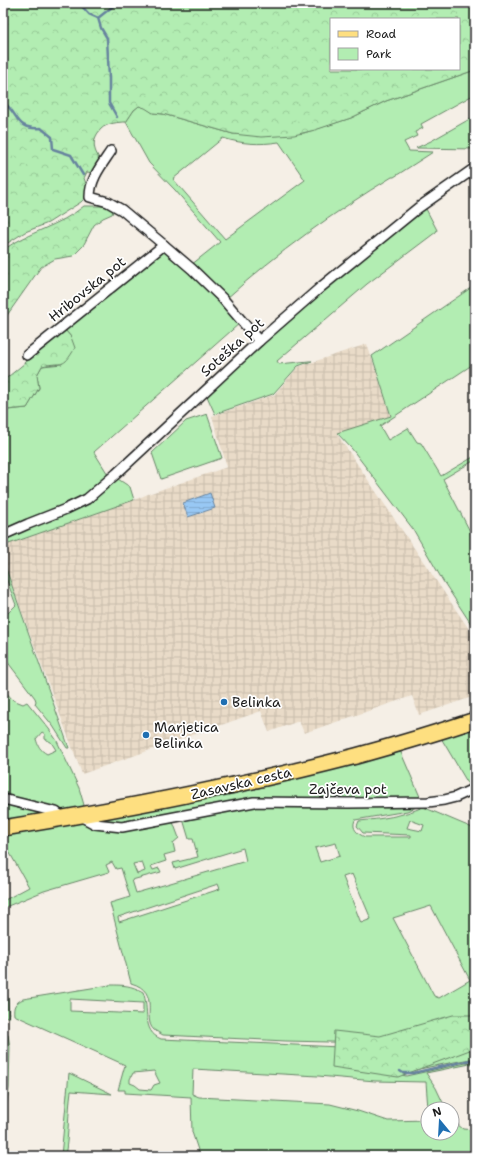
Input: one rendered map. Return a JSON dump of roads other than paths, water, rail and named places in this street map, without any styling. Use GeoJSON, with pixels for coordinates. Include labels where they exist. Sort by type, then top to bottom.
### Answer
{"type":"FeatureCollection","features":[{"type":"Feature","properties":{"kind":"main road","name":"Zasavska cesta"},"geometry":{"type":"LineString","coordinates":[[3,828],[80,816],[186,796],[356,756],[475,720]]}},
{"type":"Feature","properties":{"kind":"street"},"geometry":{"type":"LineString","coordinates":[[111,151],[93,179],[90,189],[90,197],[108,202],[122,210],[164,245],[192,269],[223,299],[259,341]]}},
{"type":"Feature","properties":{"kind":"street","name":"Soteška pot"},"geometry":{"type":"LineString","coordinates":[[3,535],[87,499],[116,474],[259,341],[321,287],[418,208],[475,168]]}},
{"type":"Feature","properties":{"kind":"street","name":"Hribovska pot"},"geometry":{"type":"LineString","coordinates":[[27,355],[164,245]]}},
{"type":"Feature","properties":{"kind":"street","name":"Zajčeva pot"},"geometry":{"type":"LineString","coordinates":[[80,816],[95,824],[122,827],[254,802],[428,802],[456,797],[475,788]]}},
{"type":"Feature","properties":{"kind":"street"},"geometry":{"type":"LineString","coordinates":[[3,799],[56,812],[64,818]]}},
{"type":"Feature","properties":{"kind":"water"},"geometry":{"type":"Polygon","coordinates":[[[210,493],[215,508],[188,517],[183,503],[210,493]]]}},
{"type":"Feature","properties":{"kind":"waterway"},"geometry":{"type":"LineString","coordinates":[[79,3],[89,14],[98,18],[101,28],[107,38],[109,103],[117,117]]}},
{"type":"Feature","properties":{"kind":"waterway"},"geometry":{"type":"LineString","coordinates":[[98,18],[117,3]]}},
{"type":"Feature","properties":{"kind":"waterway"},"geometry":{"type":"LineString","coordinates":[[3,102],[22,124],[32,128],[41,128],[52,137],[53,149],[71,155],[83,175]]}},
{"type":"Feature","properties":{"kind":"waterway"},"geometry":{"type":"LineString","coordinates":[[400,1071],[403,1073],[413,1073],[475,1059]]}},
{"type":"Feature","properties":{"kind":"place","name":"Belinka"},"geometry":{"type":"Point","coordinates":[224,702]}},
{"type":"Feature","properties":{"kind":"place","name":"Marjetica Belinka"},"geometry":{"type":"Point","coordinates":[146,735]}}]}
